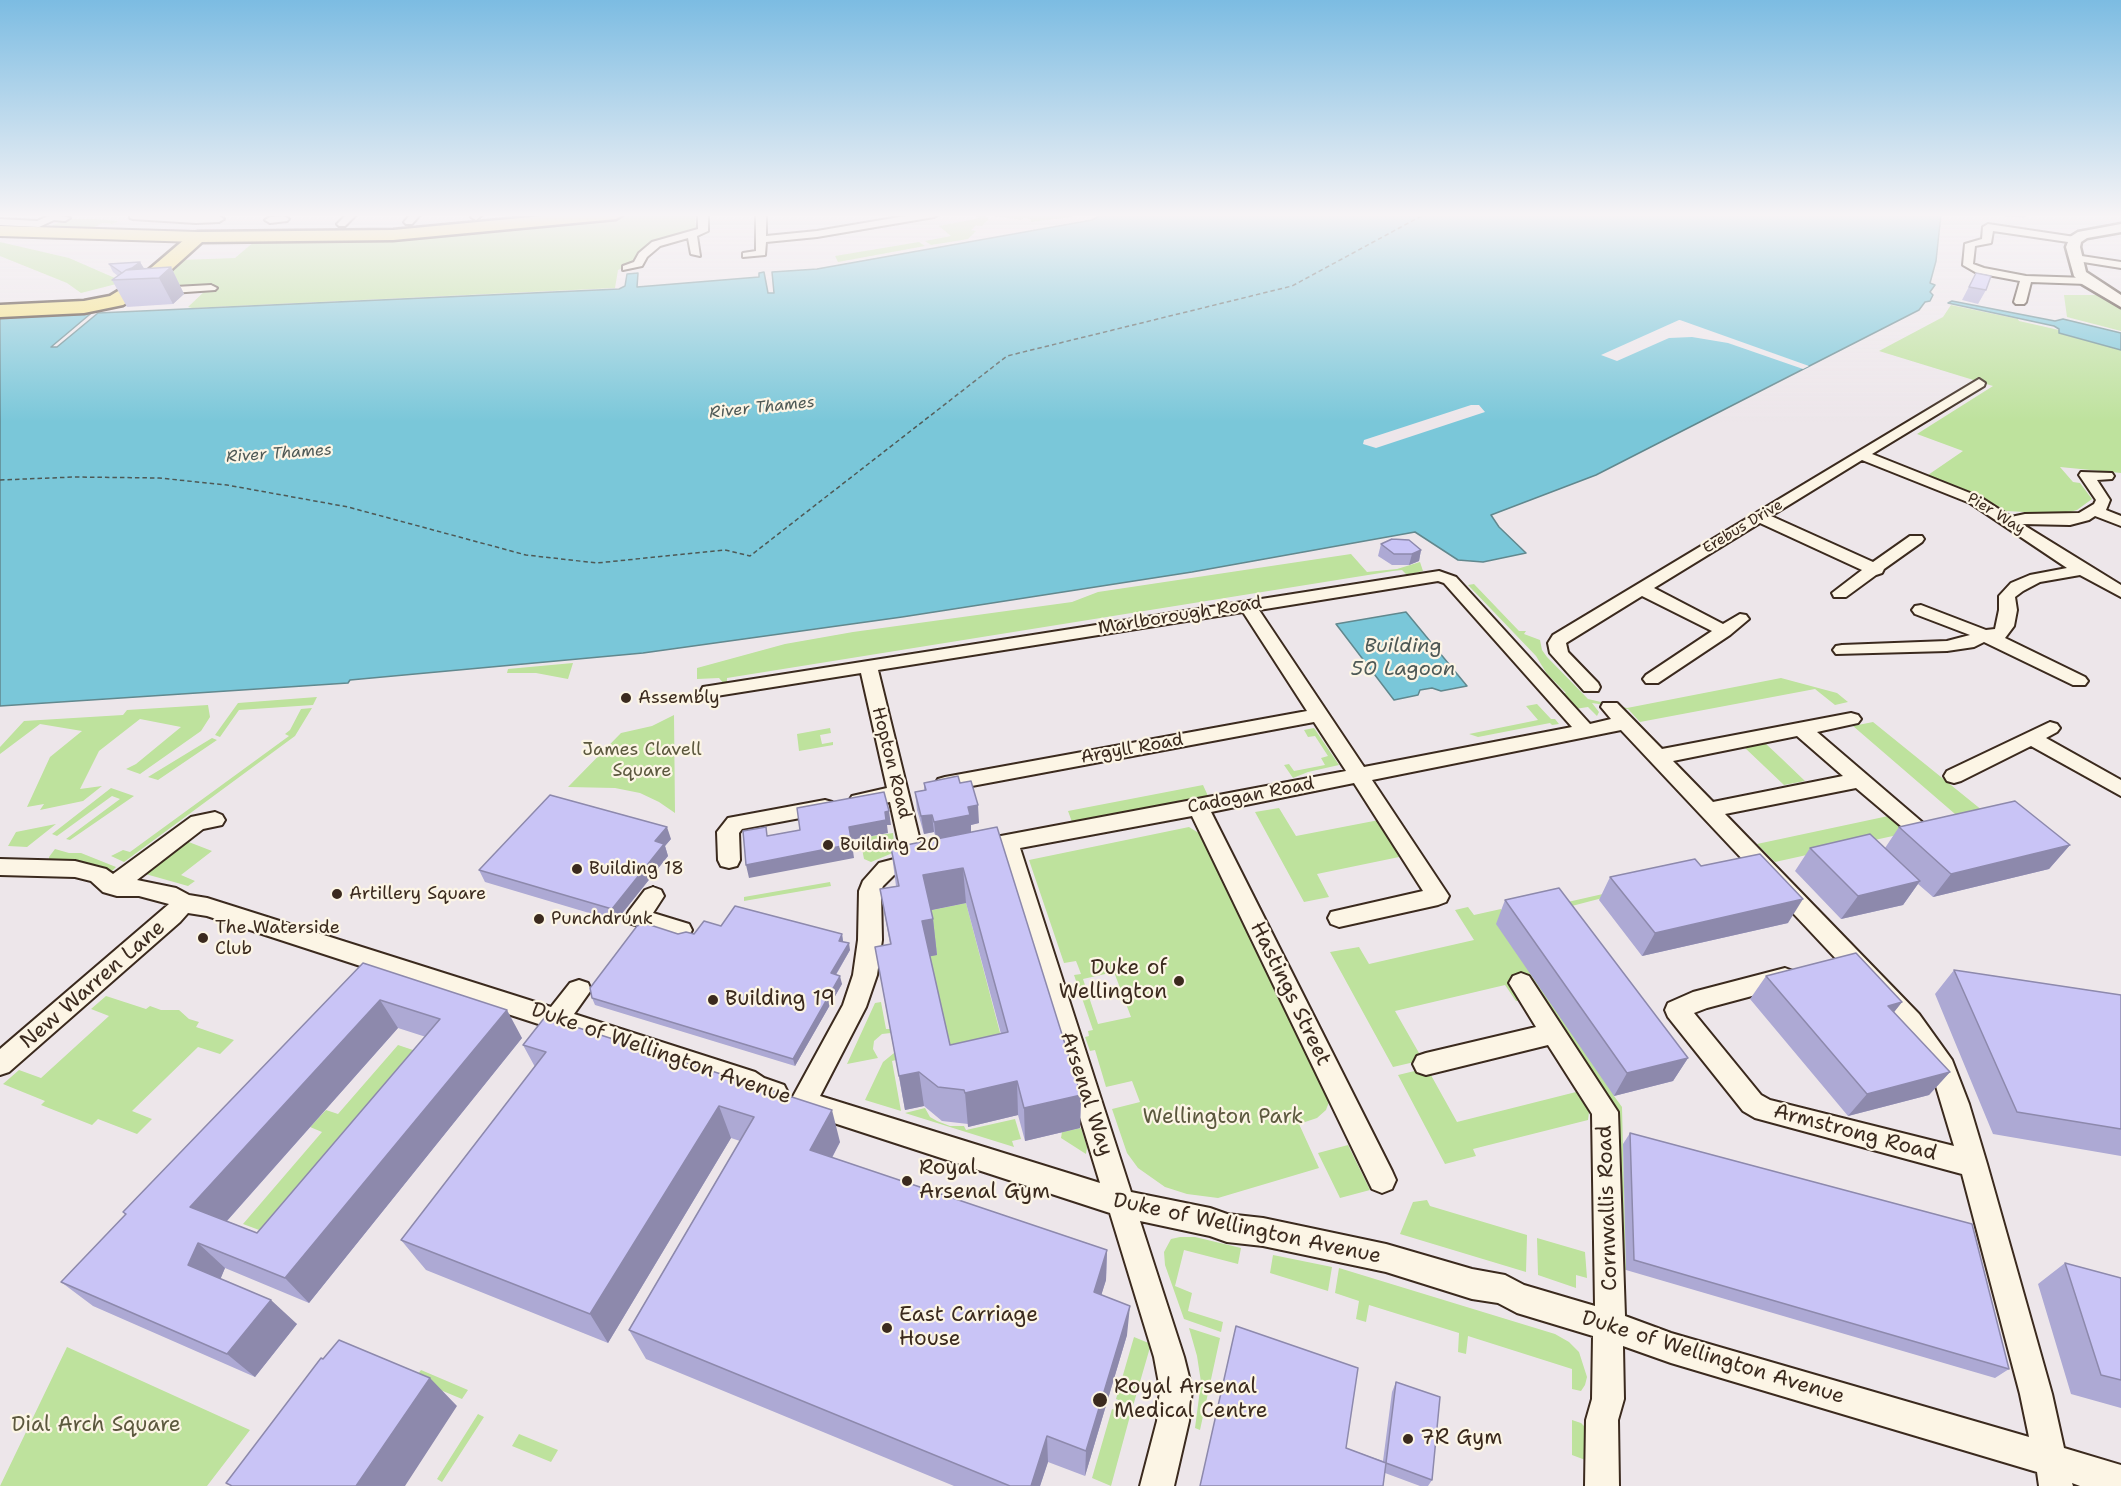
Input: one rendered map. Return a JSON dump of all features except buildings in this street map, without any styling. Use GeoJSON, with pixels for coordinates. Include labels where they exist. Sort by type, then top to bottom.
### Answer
{"type":"FeatureCollection","features":[{"type":"Feature","properties":{"kind":"highway"},"geometry":{"type":"LineString","coordinates":[[1,309],[98,305],[121,299],[143,283]]}},
{"type":"Feature","properties":{"kind":"street"},"geometry":{"type":"LineString","coordinates":[[2020,283],[2051,283]]}},
{"type":"Feature","properties":{"kind":"street"},"geometry":{"type":"LineString","coordinates":[[2091,283],[2121,302]]}},
{"type":"Feature","properties":{"kind":"street"},"geometry":{"type":"LineString","coordinates":[[2019,302],[2025,285]]}},
{"type":"Feature","properties":{"kind":"street"},"geometry":{"type":"LineString","coordinates":[[134,291],[211,288]]}},
{"type":"Feature","properties":{"kind":"street","name":"Erebus Drive"},"geometry":{"type":"LineString","coordinates":[[1591,687],[1559,653],[1557,643],[1564,636],[1979,383]]}},
{"type":"Feature","properties":{"kind":"street","name":"Pier Way"},"geometry":{"type":"LineString","coordinates":[[1862,455],[1964,494],[2082,570],[2121,592]]}},
{"type":"Feature","properties":{"kind":"street"},"geometry":{"type":"LineString","coordinates":[[2009,522],[2025,519],[2070,520],[2084,517],[2101,506],[2103,500],[2086,475],[2107,476]]}},
{"type":"Feature","properties":{"kind":"street"},"geometry":{"type":"LineString","coordinates":[[2095,511],[2121,521]]}},
{"type":"Feature","properties":{"kind":"street"},"geometry":{"type":"LineString","coordinates":[[1760,517],[1875,570]]}},
{"type":"Feature","properties":{"kind":"street"},"geometry":{"type":"LineString","coordinates":[[1840,593],[1916,539]]}},
{"type":"Feature","properties":{"kind":"street"},"geometry":{"type":"LineString","coordinates":[[1842,650],[1947,646],[1968,643],[1984,635],[2001,633],[2008,610],[2007,596],[2017,587],[2036,578],[2082,570]]}},
{"type":"Feature","properties":{"kind":"street","name":"Marlborough Road"},"geometry":{"type":"LineString","coordinates":[[710,691],[1429,576],[1450,580],[1586,730]]}},
{"type":"Feature","properties":{"kind":"street"},"geometry":{"type":"LineString","coordinates":[[1640,588],[1724,631]]}},
{"type":"Feature","properties":{"kind":"street"},"geometry":{"type":"LineString","coordinates":[[1247,605],[1438,896],[1339,918]]}},
{"type":"Feature","properties":{"kind":"street"},"geometry":{"type":"LineString","coordinates":[[1921,610],[1984,635],[2079,681]]}},
{"type":"Feature","properties":{"kind":"street"},"geometry":{"type":"LineString","coordinates":[[1652,680],[1740,619]]}},
{"type":"Feature","properties":{"kind":"street","name":"Hopton Road"},"geometry":{"type":"LineString","coordinates":[[868,666],[914,860]]}},
{"type":"Feature","properties":{"kind":"street","name":"Armstrong Road"},"geometry":{"type":"LineString","coordinates":[[1610,707],[1910,1021],[1928,1043],[1943,1068],[1956,1104],[2036,1394],[2053,1473]]}},
{"type":"Feature","properties":{"kind":"street","name":"Argyll Road"},"geometry":{"type":"LineString","coordinates":[[945,784],[1320,715]]}},
{"type":"Feature","properties":{"kind":"street"},"geometry":{"type":"LineString","coordinates":[[1658,757],[1851,719]]}},
{"type":"Feature","properties":{"kind":"street","name":"Cadogan Road"},"geometry":{"type":"LineString","coordinates":[[957,852],[1625,723]]}},
{"type":"Feature","properties":{"kind":"street"},"geometry":{"type":"LineString","coordinates":[[1954,776],[2050,728]]}},
{"type":"Feature","properties":{"kind":"street"},"geometry":{"type":"LineString","coordinates":[[1801,729],[1915,827]]}},
{"type":"Feature","properties":{"kind":"street"},"geometry":{"type":"LineString","coordinates":[[2031,738],[2121,789]]}},
{"type":"Feature","properties":{"kind":"street"},"geometry":{"type":"LineString","coordinates":[[1707,810],[1858,780]]}},
{"type":"Feature","properties":{"kind":"street"},"geometry":{"type":"LineString","coordinates":[[729,860],[728,832],[735,823],[898,793]]}},
{"type":"Feature","properties":{"kind":"street","name":"Hastings Street"},"geometry":{"type":"LineString","coordinates":[[1197,807],[1382,1180]]}},
{"type":"Feature","properties":{"kind":"street"},"geometry":{"type":"LineString","coordinates":[[111,886],[144,864],[198,822],[215,820]]}},
{"type":"Feature","properties":{"kind":"street","name":"Arsenal Way"},"geometry":{"type":"LineString","coordinates":[[1007,842],[1169,1358],[1176,1389],[1173,1421],[1157,1486]]}},
{"type":"Feature","properties":{"kind":"street"},"geometry":{"type":"LineString","coordinates":[[803,1102],[854,1007],[866,975],[870,940],[870,891],[879,874],[899,864],[936,856]]}},
{"type":"Feature","properties":{"kind":"street","name":"Duke of Wellington Avenue"},"geometry":{"type":"LineString","coordinates":[[0,867],[75,869],[98,875],[111,886],[139,888],[176,897],[183,903],[207,907],[746,1080],[756,1087],[1121,1203],[1210,1222],[1227,1228],[1263,1232],[1386,1258],[1472,1284],[1505,1290],[1517,1298],[1609,1325],[1671,1348],[2053,1473],[2121,1482]]}},
{"type":"Feature","properties":{"kind":"street"},"geometry":{"type":"LineString","coordinates":[[653,896],[637,917],[681,930]]}},
{"type":"Feature","properties":{"kind":"street","name":"New Warren Lane"},"geometry":{"type":"LineString","coordinates":[[0,1064],[172,916],[183,903]]}},
{"type":"Feature","properties":{"kind":"street","name":"Armstrong Road"},"geometry":{"type":"LineString","coordinates":[[1852,961],[1702,999],[1677,1010],[1752,1103],[1764,1110],[1973,1164]]}},
{"type":"Feature","properties":{"kind":"street","name":"Cornwallis Road"},"geometry":{"type":"LineString","coordinates":[[1521,983],[1605,1112],[1609,1325],[1608,1399],[1602,1420],[1602,1486]]}},
{"type":"Feature","properties":{"kind":"street"},"geometry":{"type":"LineString","coordinates":[[556,1019],[579,990]]}},
{"type":"Feature","properties":{"kind":"street"},"geometry":{"type":"LineString","coordinates":[[1426,1064],[1555,1033]]}},
{"type":"Feature","properties":{"kind":"green space"},"geometry":{"type":"Polygon","coordinates":[[[67,283],[119,283],[81,293],[67,283]]]}},
{"type":"Feature","properties":{"kind":"green space"},"geometry":{"type":"Polygon","coordinates":[[[153,283],[616,283],[615,288],[192,308],[188,307],[207,289],[144,291],[153,283]]]}},
{"type":"Feature","properties":{"kind":"green space"},"geometry":{"type":"Polygon","coordinates":[[[2064,295],[2103,295],[2121,305],[2121,331],[2067,317],[2064,295]]]}},
{"type":"Feature","properties":{"kind":"green space"},"geometry":{"type":"Polygon","coordinates":[[[1951,305],[2018,319],[2121,350],[2121,473],[2060,467],[2073,482],[2080,483],[2092,499],[2077,510],[2063,514],[2006,511],[1969,491],[1928,475],[1963,451],[1917,434],[1993,386],[1879,351],[1943,317],[1951,305]]]}},
{"type":"Feature","properties":{"kind":"green space"},"geometry":{"type":"Polygon","coordinates":[[[1351,554],[1367,572],[1397,569],[1420,562],[1423,571],[1407,575],[1402,570],[1393,571],[727,678],[725,685],[719,678],[697,679],[697,668],[785,644],[853,632],[1072,602],[1098,592],[1351,554]]]}},
{"type":"Feature","properties":{"kind":"green space"},"geometry":{"type":"Polygon","coordinates":[[[1474,584],[1519,631],[1526,631],[1524,634],[1540,640],[1542,650],[1547,657],[1588,699],[1627,708],[1781,678],[1837,693],[1848,702],[1835,705],[1815,689],[1640,722],[1628,709],[1621,710],[1618,707],[1592,703],[1599,712],[1597,716],[1588,707],[1575,709],[1561,694],[1566,693],[1547,674],[1536,656],[1468,585],[1474,584]]]}},
{"type":"Feature","properties":{"kind":"green space"},"geometry":{"type":"Polygon","coordinates":[[[573,663],[568,679],[536,673],[507,673],[508,669],[573,663]]]}},
{"type":"Feature","properties":{"kind":"green space"},"geometry":{"type":"Polygon","coordinates":[[[317,697],[313,705],[239,710],[220,737],[215,735],[238,703],[317,697]]]}},
{"type":"Feature","properties":{"kind":"green space"},"geometry":{"type":"Polygon","coordinates":[[[1537,704],[1559,724],[1550,723],[1478,737],[1469,734],[1538,720],[1526,706],[1537,704]]]}},
{"type":"Feature","properties":{"kind":"green space"},"geometry":{"type":"Polygon","coordinates":[[[208,705],[210,717],[201,731],[140,774],[126,769],[136,764],[181,727],[140,719],[99,751],[80,789],[102,786],[83,801],[40,810],[44,804],[27,807],[50,757],[82,731],[40,724],[0,754],[0,747],[24,721],[123,715],[127,710],[208,705]]]}},
{"type":"Feature","properties":{"kind":"green space"},"geometry":{"type":"Polygon","coordinates":[[[312,708],[295,736],[124,862],[111,856],[123,850],[130,852],[289,736],[285,734],[290,730],[301,709],[312,708]]]}},
{"type":"Feature","properties":{"kind":"green space","name":"James Clavell Square"},"geometry":{"type":"Polygon","coordinates":[[[674,715],[675,813],[640,793],[615,788],[568,787],[621,733],[652,726],[674,715]]]}},
{"type":"Feature","properties":{"kind":"green space"},"geometry":{"type":"Polygon","coordinates":[[[1873,722],[1988,815],[1962,820],[1853,726],[1873,722]]]}},
{"type":"Feature","properties":{"kind":"green space"},"geometry":{"type":"Polygon","coordinates":[[[830,728],[831,733],[820,735],[822,744],[833,742],[833,745],[799,751],[797,734],[830,728]]]}},
{"type":"Feature","properties":{"kind":"green space"},"geometry":{"type":"Polygon","coordinates":[[[1314,728],[1339,765],[1293,778],[1284,765],[1289,764],[1294,771],[1325,765],[1321,758],[1328,756],[1315,736],[1308,737],[1304,730],[1314,728]]]}},
{"type":"Feature","properties":{"kind":"green space"},"geometry":{"type":"Polygon","coordinates":[[[212,738],[217,740],[158,780],[148,777],[212,738]]]}},
{"type":"Feature","properties":{"kind":"green space"},"geometry":{"type":"Polygon","coordinates":[[[1765,743],[1805,781],[1784,785],[1744,747],[1765,743]]]}},
{"type":"Feature","properties":{"kind":"green space"},"geometry":{"type":"Polygon","coordinates":[[[1203,785],[1208,796],[1072,822],[1068,811],[1203,785]]]}},
{"type":"Feature","properties":{"kind":"green space"},"geometry":{"type":"Polygon","coordinates":[[[111,788],[134,796],[70,840],[66,839],[120,799],[112,796],[57,836],[52,834],[111,788]]]}},
{"type":"Feature","properties":{"kind":"green space"},"geometry":{"type":"Polygon","coordinates":[[[1279,808],[1296,836],[1379,820],[1404,856],[1317,874],[1329,897],[1304,902],[1255,812],[1279,808]]]}},
{"type":"Feature","properties":{"kind":"green space"},"geometry":{"type":"Polygon","coordinates":[[[1893,815],[1911,832],[1775,862],[1757,844],[1893,815]]]}},
{"type":"Feature","properties":{"kind":"green space"},"geometry":{"type":"Polygon","coordinates":[[[56,824],[27,847],[8,846],[16,832],[56,824]]]}},
{"type":"Feature","properties":{"kind":"green space","name":"Wellington Park"},"geometry":{"type":"Polygon","coordinates":[[[1189,827],[1202,835],[1329,1102],[1326,1110],[1317,1118],[1299,1124],[1319,1168],[1218,1198],[1187,1194],[1165,1187],[1138,1168],[1127,1153],[1112,1109],[1140,1102],[1132,1081],[1106,1087],[1095,1050],[1090,1051],[1085,1037],[1089,1036],[1088,1031],[1093,1030],[1074,975],[1081,974],[1076,961],[1064,963],[1029,860],[1189,827]],[[1114,972],[1083,979],[1098,1024],[1131,1017],[1114,972]]]}},
{"type":"Feature","properties":{"kind":"green space"},"geometry":{"type":"Polygon","coordinates":[[[893,833],[895,852],[871,862],[864,859],[860,838],[893,833]]]}},
{"type":"Feature","properties":{"kind":"green space"},"geometry":{"type":"Polygon","coordinates":[[[181,839],[212,851],[181,875],[195,881],[188,886],[142,873],[181,839]]]}},
{"type":"Feature","properties":{"kind":"green space"},"geometry":{"type":"Polygon","coordinates":[[[55,849],[69,853],[81,853],[116,867],[112,871],[86,863],[49,862],[49,857],[55,849]]]}},
{"type":"Feature","properties":{"kind":"green space"},"geometry":{"type":"Polygon","coordinates":[[[1713,869],[1549,912],[1614,1096],[1622,1107],[1626,1270],[1620,1268],[1614,1110],[1526,999],[1516,1001],[1505,985],[1395,1011],[1423,1060],[1393,1067],[1330,952],[1359,947],[1369,964],[1474,940],[1455,910],[1468,907],[1474,915],[1501,909],[1506,916],[1713,869]]]}},
{"type":"Feature","properties":{"kind":"green space"},"geometry":{"type":"Polygon","coordinates":[[[830,882],[831,886],[744,901],[744,897],[830,882]]]}},
{"type":"Feature","properties":{"kind":"green space"},"geometry":{"type":"Polygon","coordinates":[[[966,903],[1009,1067],[954,1079],[927,957],[937,954],[927,911],[966,903]]]}},
{"type":"Feature","properties":{"kind":"green space"},"geometry":{"type":"Polygon","coordinates":[[[106,996],[146,1009],[150,1006],[161,1010],[179,1010],[189,1019],[199,1022],[196,1027],[234,1040],[220,1054],[198,1047],[132,1111],[152,1119],[137,1134],[98,1119],[92,1125],[41,1105],[45,1101],[3,1084],[19,1070],[41,1078],[109,1016],[91,1009],[106,996]]]}},
{"type":"Feature","properties":{"kind":"green space"},"geometry":{"type":"Polygon","coordinates":[[[881,1002],[886,1029],[890,1029],[891,1033],[882,1034],[874,1041],[873,1049],[878,1058],[847,1064],[875,1003],[881,1002]]]}},
{"type":"Feature","properties":{"kind":"green space"},"geometry":{"type":"Polygon","coordinates":[[[398,1045],[431,1056],[278,1237],[243,1224],[322,1132],[310,1127],[326,1110],[338,1114],[398,1045]]]}},
{"type":"Feature","properties":{"kind":"green space"},"geometry":{"type":"Polygon","coordinates":[[[894,1053],[896,1060],[892,1061],[901,1111],[865,1100],[883,1062],[894,1053]]]}},
{"type":"Feature","properties":{"kind":"green space"},"geometry":{"type":"Polygon","coordinates":[[[1427,1068],[1457,1122],[1576,1092],[1589,1112],[1588,1120],[1473,1149],[1476,1156],[1445,1164],[1398,1075],[1427,1068]]]}},
{"type":"Feature","properties":{"kind":"green space"},"geometry":{"type":"Polygon","coordinates":[[[925,1108],[930,1117],[937,1121],[950,1126],[964,1126],[966,1130],[1015,1119],[1021,1139],[1012,1141],[1014,1147],[905,1113],[925,1108]]]}},
{"type":"Feature","properties":{"kind":"green space"},"geometry":{"type":"Polygon","coordinates":[[[1081,1128],[1087,1147],[1086,1154],[1061,1138],[1062,1132],[1081,1128]]]}},
{"type":"Feature","properties":{"kind":"green space"},"geometry":{"type":"Polygon","coordinates":[[[1348,1145],[1370,1190],[1340,1198],[1318,1153],[1348,1145]]]}},
{"type":"Feature","properties":{"kind":"green space"},"geometry":{"type":"Polygon","coordinates":[[[1427,1200],[1430,1206],[1527,1235],[1526,1272],[1400,1234],[1413,1202],[1427,1200]]]}},
{"type":"Feature","properties":{"kind":"green space"},"geometry":{"type":"Polygon","coordinates":[[[1195,1237],[1241,1248],[1238,1264],[1184,1250],[1175,1286],[1192,1293],[1188,1311],[1223,1322],[1221,1332],[1184,1319],[1165,1265],[1164,1252],[1171,1239],[1195,1237]]]}},
{"type":"Feature","properties":{"kind":"green space"},"geometry":{"type":"Polygon","coordinates":[[[1537,1238],[1585,1252],[1587,1278],[1576,1275],[1576,1288],[1538,1275],[1537,1238]]]}},
{"type":"Feature","properties":{"kind":"green space"},"geometry":{"type":"Polygon","coordinates":[[[1273,1255],[1332,1267],[1328,1291],[1270,1273],[1273,1255]]]}},
{"type":"Feature","properties":{"kind":"green space"},"geometry":{"type":"Polygon","coordinates":[[[1339,1268],[1555,1334],[1569,1342],[1579,1352],[1587,1377],[1585,1385],[1581,1391],[1572,1389],[1572,1369],[1468,1336],[1466,1354],[1458,1352],[1459,1333],[1369,1305],[1366,1322],[1356,1319],[1359,1301],[1335,1293],[1339,1268]]]}},
{"type":"Feature","properties":{"kind":"green space"},"geometry":{"type":"Polygon","coordinates":[[[1189,1328],[1220,1338],[1200,1430],[1195,1428],[1201,1382],[1189,1328]]]}},
{"type":"Feature","properties":{"kind":"green space"},"geometry":{"type":"Polygon","coordinates":[[[1134,1337],[1151,1344],[1133,1406],[1116,1399],[1134,1337]]]}},
{"type":"Feature","properties":{"kind":"green space","name":"Dial Arch Square"},"geometry":{"type":"Polygon","coordinates":[[[67,1347],[250,1430],[207,1486],[0,1486],[67,1347]]]}},
{"type":"Feature","properties":{"kind":"green space"},"geometry":{"type":"Polygon","coordinates":[[[421,1370],[468,1390],[462,1399],[414,1379],[421,1370]]]}},
{"type":"Feature","properties":{"kind":"green space"},"geometry":{"type":"Polygon","coordinates":[[[1112,1409],[1130,1416],[1111,1486],[1092,1478],[1112,1409]]]}},
{"type":"Feature","properties":{"kind":"green space"},"geometry":{"type":"Polygon","coordinates":[[[478,1414],[484,1417],[442,1482],[437,1479],[478,1414]]]}},
{"type":"Feature","properties":{"kind":"green space"},"geometry":{"type":"Polygon","coordinates":[[[1572,1420],[1581,1423],[1589,1431],[1588,1461],[1572,1455],[1572,1420]]]}},
{"type":"Feature","properties":{"kind":"green space"},"geometry":{"type":"Polygon","coordinates":[[[519,1434],[558,1450],[551,1462],[512,1446],[519,1434]]]}},
{"type":"Feature","properties":{"kind":"water","name":"River Thames"},"geometry":{"type":"Polygon","coordinates":[[[625,283],[637,283],[637,287],[682,283],[766,283],[768,293],[774,293],[773,283],[1935,285],[1930,292],[1933,295],[1930,301],[1925,302],[1919,310],[1596,475],[1491,515],[1499,527],[1526,553],[1483,562],[1458,560],[1415,532],[1192,572],[902,617],[643,653],[350,680],[348,683],[0,706],[0,315],[95,310],[51,347],[57,347],[98,313],[619,289],[625,283]]]}},
{"type":"Feature","properties":{"kind":"water"},"geometry":{"type":"Polygon","coordinates":[[[1952,301],[2055,321],[2063,319],[2121,333],[2121,350],[2059,333],[2059,329],[2054,326],[1948,303],[1952,301]]]}},
{"type":"Feature","properties":{"kind":"water","name":"Building 50 Lagoon"},"geometry":{"type":"Polygon","coordinates":[[[1406,612],[1467,686],[1441,691],[1432,688],[1420,690],[1418,695],[1394,700],[1336,624],[1406,612]]]}},
{"type":"Feature","properties":{"kind":"pier"},"geometry":{"type":"Polygon","coordinates":[[[1679,320],[1809,366],[1803,369],[1728,343],[1692,337],[1669,338],[1617,361],[1601,355],[1679,320]]]}},
{"type":"Feature","properties":{"kind":"pier"},"geometry":{"type":"Polygon","coordinates":[[[1471,405],[1479,405],[1485,412],[1376,448],[1363,444],[1364,440],[1471,405]]]}},
{"type":"Feature","properties":{"kind":"ferry route"},"geometry":{"type":"LineString","coordinates":[[0,480],[75,477],[159,478],[227,485],[348,507],[526,555],[597,563],[725,550],[750,556],[1007,356],[1297,283]]}},
{"type":"Feature","properties":{"kind":"place","name":"Assembly"},"geometry":{"type":"Point","coordinates":[626,698]}},
{"type":"Feature","properties":{"kind":"place","name":"Building 20"},"geometry":{"type":"Point","coordinates":[828,845]}},
{"type":"Feature","properties":{"kind":"place","name":"Building 18"},"geometry":{"type":"Point","coordinates":[577,869]}},
{"type":"Feature","properties":{"kind":"place","name":"Artillery Square"},"geometry":{"type":"Point","coordinates":[337,894]}},
{"type":"Feature","properties":{"kind":"place","name":"Punchdrunk"},"geometry":{"type":"Point","coordinates":[539,919]}},
{"type":"Feature","properties":{"kind":"place","name":"The Waterside Club"},"geometry":{"type":"Point","coordinates":[203,938]}},
{"type":"Feature","properties":{"kind":"place","name":"Duke of Wellington"},"geometry":{"type":"Point","coordinates":[1179,981]}},
{"type":"Feature","properties":{"kind":"place","name":"Building 19"},"geometry":{"type":"Point","coordinates":[713,1000]}},
{"type":"Feature","properties":{"kind":"place","name":"Royal Arsenal Gym"},"geometry":{"type":"Point","coordinates":[907,1181]}},
{"type":"Feature","properties":{"kind":"place","name":"East Carriage House"},"geometry":{"type":"Point","coordinates":[887,1328]}},
{"type":"Feature","properties":{"kind":"place","name":"Royal Arsenal Medical Centre"},"geometry":{"type":"Point","coordinates":[1100,1400]}},
{"type":"Feature","properties":{"kind":"place","name":"7R Gym"},"geometry":{"type":"Point","coordinates":[1408,1439]}}]}
